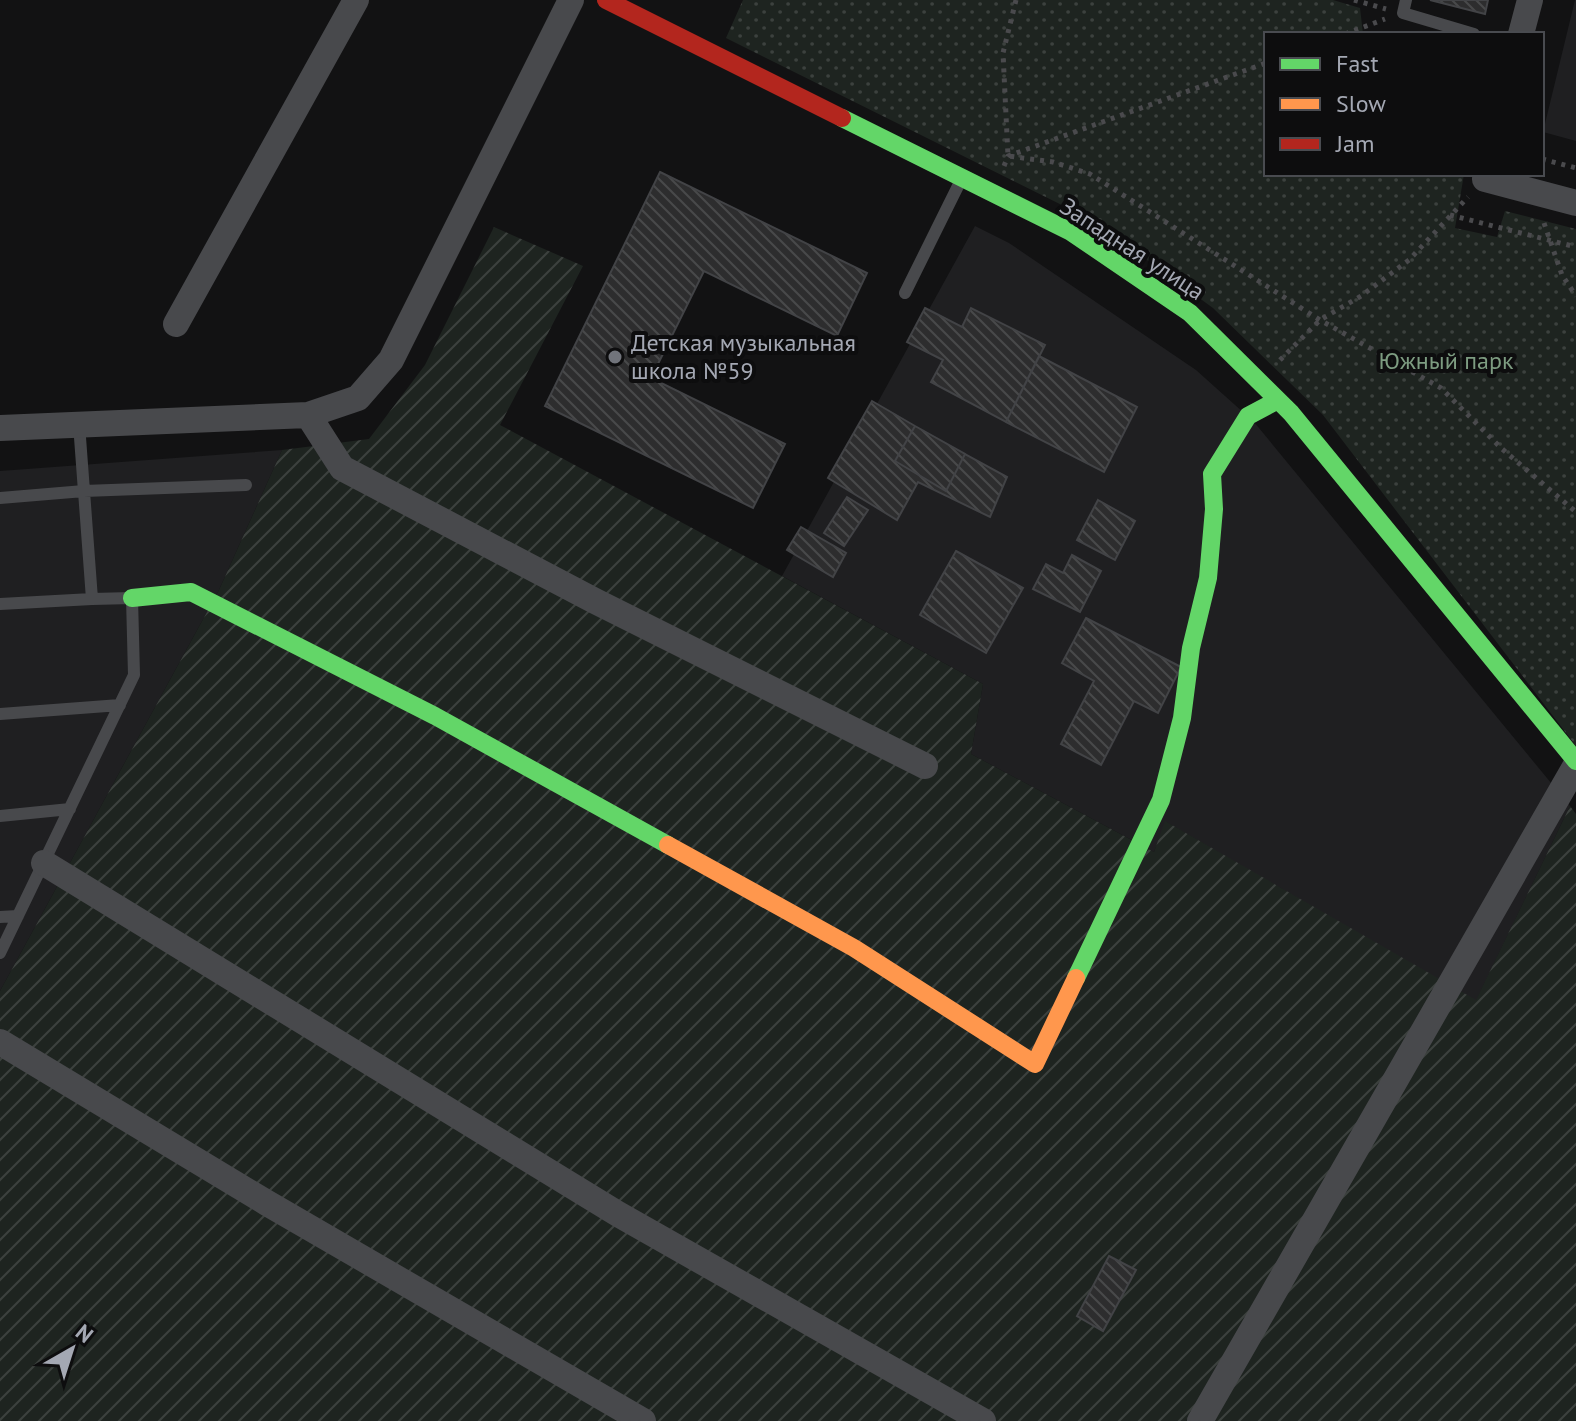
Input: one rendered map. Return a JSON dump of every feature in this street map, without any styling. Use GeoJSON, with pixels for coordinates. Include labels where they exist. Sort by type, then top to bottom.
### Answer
{"type":"FeatureCollection","features":[{"type":"Feature","properties":{"kind":"street"},"geometry":{"type":"LineString","coordinates":[[176,324],[356,0]]}},
{"type":"Feature","properties":{"kind":"street"},"geometry":{"type":"LineString","coordinates":[[0,428],[308,415],[358,398],[391,360],[571,0]]}},
{"type":"Feature","properties":{"kind":"street","name":"Западная улица"},"geometry":{"type":"LineString","coordinates":[[606,0],[1071,232],[1190,313],[1291,413],[1576,763]]}},
{"type":"Feature","properties":{"kind":"street"},"geometry":{"type":"LineString","coordinates":[[1522,32],[1530,0]]}},
{"type":"Feature","properties":{"kind":"street"},"geometry":{"type":"LineString","coordinates":[[1486,176],[1576,203]]}},
{"type":"Feature","properties":{"kind":"street"},"geometry":{"type":"LineString","coordinates":[[132,598],[191,592],[435,716],[854,948],[1035,1064],[1161,800],[1182,718],[1191,648],[1208,578],[1214,509],[1212,474],[1248,416],[1278,400]]}},
{"type":"Feature","properties":{"kind":"street"},"geometry":{"type":"LineString","coordinates":[[308,415],[342,468],[595,601],[925,766]]}},
{"type":"Feature","properties":{"kind":"street"},"geometry":{"type":"LineString","coordinates":[[1200,1421],[1576,763]]}},
{"type":"Feature","properties":{"kind":"street"},"geometry":{"type":"LineString","coordinates":[[44,863],[605,1206],[983,1421]]}},
{"type":"Feature","properties":{"kind":"street"},"geometry":{"type":"LineString","coordinates":[[0,1042],[280,1211],[643,1421]]}},
{"type":"Feature","properties":{"kind":"lane"},"geometry":{"type":"LineString","coordinates":[[1405,6],[1469,32]]}},
{"type":"Feature","properties":{"kind":"lane"},"geometry":{"type":"LineString","coordinates":[[905,293],[962,177]]}},
{"type":"Feature","properties":{"kind":"lane"},"geometry":{"type":"LineString","coordinates":[[79,423],[92,599]]}},
{"type":"Feature","properties":{"kind":"lane"},"geometry":{"type":"LineString","coordinates":[[0,498],[84,491],[246,485]]}},
{"type":"Feature","properties":{"kind":"lane"},"geometry":{"type":"LineString","coordinates":[[0,604],[132,598],[134,675],[0,953]]}},
{"type":"Feature","properties":{"kind":"lane"},"geometry":{"type":"LineString","coordinates":[[0,714],[120,705]]}},
{"type":"Feature","properties":{"kind":"lane"},"geometry":{"type":"LineString","coordinates":[[0,816],[70,809]]}},
{"type":"Feature","properties":{"kind":"lane"},"geometry":{"type":"LineString","coordinates":[[0,917],[18,916]]}},
{"type":"Feature","properties":{"kind":"path"},"geometry":{"type":"LineString","coordinates":[[993,193],[1008,156],[1003,53],[1016,0]]}},
{"type":"Feature","properties":{"kind":"path"},"geometry":{"type":"LineString","coordinates":[[1354,0],[1405,6]]}},
{"type":"Feature","properties":{"kind":"path"},"geometry":{"type":"LineString","coordinates":[[1349,32],[1405,6]]}},
{"type":"Feature","properties":{"kind":"path"},"geometry":{"type":"LineString","coordinates":[[1008,156],[1264,64]]}},
{"type":"Feature","properties":{"kind":"path"},"geometry":{"type":"LineString","coordinates":[[1008,156],[1053,162],[1090,174],[1320,320],[1441,388],[1501,448],[1576,512]]}},
{"type":"Feature","properties":{"kind":"path"},"geometry":{"type":"LineString","coordinates":[[1544,160],[1576,168]]}},
{"type":"Feature","properties":{"kind":"path"},"geometry":{"type":"LineString","coordinates":[[1261,383],[1320,320],[1361,296],[1409,260],[1486,176]]}},
{"type":"Feature","properties":{"kind":"path"},"geometry":{"type":"LineString","coordinates":[[1533,192],[1562,275],[1576,296]]}},
{"type":"Feature","properties":{"kind":"path"},"geometry":{"type":"LineString","coordinates":[[1450,215],[1576,247]]}},
{"type":"Feature","properties":{"kind":"shaded area"},"geometry":{"type":"Polygon","coordinates":[[[1576,0],[1576,141],[1544,132],[1576,0]]]}},
{"type":"Feature","properties":{"kind":"shaded area"},"geometry":{"type":"Polygon","coordinates":[[[975,226],[1009,243],[1196,370],[1254,422],[1570,806],[1476,1001],[1166,822],[1154,852],[971,754],[983,684],[782,576],[975,226]]]}},
{"type":"Feature","properties":{"kind":"shaded area"},"geometry":{"type":"Polygon","coordinates":[[[282,450],[219,590],[0,991],[0,471],[282,450]]]}},
{"type":"Feature","properties":{"kind":"green space","name":"Южный парк"},"geometry":{"type":"Polygon","coordinates":[[[743,0],[1333,0],[1360,8],[1363,32],[1264,32],[1264,176],[1464,176],[1455,228],[1497,237],[1505,211],[1576,229],[1576,746],[1323,415],[1213,308],[1092,220],[726,38],[743,0]]]}},
{"type":"Feature","properties":{"kind":"green space"},"geometry":{"type":"Polygon","coordinates":[[[494,227],[583,266],[500,425],[983,684],[971,754],[1154,852],[1165,821],[1476,1000],[1570,806],[1576,814],[1576,1421],[0,1421],[0,991],[219,590],[282,450],[369,439],[425,365],[494,227]]]}},
{"type":"Feature","properties":{"kind":"building"},"geometry":{"type":"Polygon","coordinates":[[[1430,0],[1488,0],[1485,14],[1430,0]]]}},
{"type":"Feature","properties":{"kind":"building","name":"Детская музыкальная школа №59"},"geometry":{"type":"Polygon","coordinates":[[[660,172],[867,273],[837,336],[704,271],[651,378],[785,444],[753,508],[545,406],[660,172]]]}},
{"type":"Feature","properties":{"kind":"building"},"geometry":{"type":"Polygon","coordinates":[[[925,308],[962,327],[971,308],[1045,345],[1006,422],[931,382],[943,360],[907,342],[925,308]]]}},
{"type":"Feature","properties":{"kind":"building"},"geometry":{"type":"Polygon","coordinates":[[[1039,356],[1137,407],[1104,472],[1006,422],[1039,356]]]}},
{"type":"Feature","properties":{"kind":"building"},"geometry":{"type":"Polygon","coordinates":[[[872,401],[915,426],[895,461],[946,491],[965,454],[1007,477],[990,517],[918,482],[897,520],[828,478],[872,401]]]}},
{"type":"Feature","properties":{"kind":"building"},"geometry":{"type":"Polygon","coordinates":[[[915,426],[965,454],[946,491],[895,461],[915,426]]]}},
{"type":"Feature","properties":{"kind":"building"},"geometry":{"type":"Polygon","coordinates":[[[847,497],[868,510],[844,546],[824,533],[847,497]]]}},
{"type":"Feature","properties":{"kind":"building"},"geometry":{"type":"Polygon","coordinates":[[[1098,500],[1135,521],[1115,560],[1077,540],[1098,500]]]}},
{"type":"Feature","properties":{"kind":"building"},"geometry":{"type":"Polygon","coordinates":[[[801,527],[846,553],[833,577],[787,550],[801,527]]]}},
{"type":"Feature","properties":{"kind":"building"},"geometry":{"type":"Polygon","coordinates":[[[956,551],[1023,588],[986,653],[920,615],[956,551]]]}},
{"type":"Feature","properties":{"kind":"building"},"geometry":{"type":"Polygon","coordinates":[[[1072,555],[1101,571],[1080,612],[1033,589],[1046,564],[1063,573],[1072,555]]]}},
{"type":"Feature","properties":{"kind":"building"},"geometry":{"type":"Polygon","coordinates":[[[1086,618],[1181,667],[1158,713],[1134,701],[1101,765],[1061,744],[1094,681],[1062,663],[1086,618]]]}},
{"type":"Feature","properties":{"kind":"building"},"geometry":{"type":"Polygon","coordinates":[[[1109,1256],[1136,1270],[1103,1331],[1077,1316],[1109,1256]]]}},
{"type":"Feature","properties":{"kind":"traffic: fast"},"geometry":{"type":"LineString","coordinates":[[842,118],[1071,232],[1190,313],[1291,413],[1576,761]]}},
{"type":"Feature","properties":{"kind":"traffic: fast"},"geometry":{"type":"LineString","coordinates":[[1076,978],[1161,800],[1182,718],[1191,648],[1208,578],[1214,509],[1212,474],[1248,416],[1278,400]]}},
{"type":"Feature","properties":{"kind":"traffic: fast"},"geometry":{"type":"LineString","coordinates":[[132,598],[191,592],[435,716],[668,845]]}},
{"type":"Feature","properties":{"kind":"traffic: slow"},"geometry":{"type":"LineString","coordinates":[[668,845],[854,948],[1035,1064],[1076,978]]}},
{"type":"Feature","properties":{"kind":"traffic: jam"},"geometry":{"type":"LineString","coordinates":[[606,0],[842,118]]}},
{"type":"Feature","properties":{"kind":"place","name":"Детская музыкальная школа №59"},"geometry":{"type":"Point","coordinates":[615,357]}}]}
